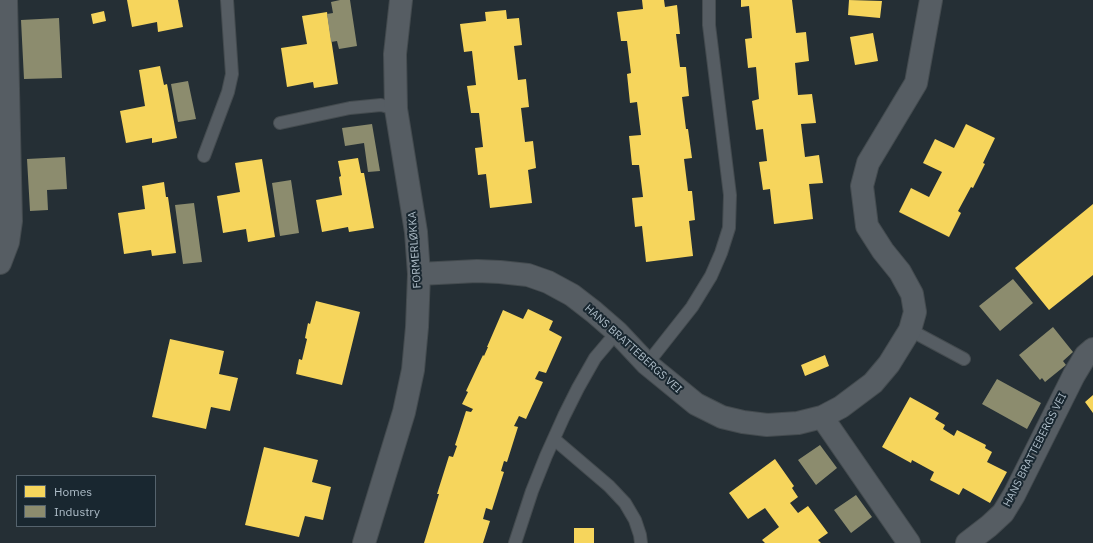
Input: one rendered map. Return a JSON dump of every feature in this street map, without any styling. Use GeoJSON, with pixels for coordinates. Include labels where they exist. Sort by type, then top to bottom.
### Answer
{"type":"FeatureCollection","features":[{"type":"Feature","properties":{"kind":"street"},"geometry":{"type":"LineString","coordinates":[[0,263],[8,242],[11,221],[6,0]]}},
{"type":"Feature","properties":{"kind":"street","name":"FORMERLØKKA"},"geometry":{"type":"LineString","coordinates":[[364,543],[404,412],[413,370],[417,327],[419,274],[416,232],[396,108],[395,54],[401,0]]}},
{"type":"Feature","properties":{"kind":"street","name":"HANS BRATTEBERGS VEI"},"geometry":{"type":"LineString","coordinates":[[419,274],[477,271],[500,272],[528,275],[548,282],[572,295],[594,312],[617,332],[648,364],[696,404],[722,417],[743,422],[767,425],[798,423],[822,417],[841,407],[873,383],[889,364],[910,330],[915,312],[912,294],[900,272],[883,251],[867,226],[862,186],[868,163],[916,83],[931,0]]}},
{"type":"Feature","properties":{"kind":"street","name":"HANS BRATTEBERGS VEI"},"geometry":{"type":"LineString","coordinates":[[967,543],[989,526],[1002,513],[1014,495],[1074,375],[1086,355],[1093,348]]}},
{"type":"Feature","properties":{"kind":"street"},"geometry":{"type":"LineString","coordinates":[[822,417],[910,543]]}},
{"type":"Feature","properties":{"kind":"lane"},"geometry":{"type":"LineString","coordinates":[[204,156],[228,92],[232,74],[227,0]]}},
{"type":"Feature","properties":{"kind":"lane"},"geometry":{"type":"LineString","coordinates":[[648,364],[692,308],[700,295],[721,254],[729,228],[730,195],[709,25],[709,0]]}},
{"type":"Feature","properties":{"kind":"lane"},"geometry":{"type":"LineString","coordinates":[[280,123],[350,108],[381,105],[396,108]]}},
{"type":"Feature","properties":{"kind":"lane"},"geometry":{"type":"LineString","coordinates":[[910,330],[964,359]]}},
{"type":"Feature","properties":{"kind":"lane"},"geometry":{"type":"LineString","coordinates":[[515,543],[532,492],[554,439],[578,388],[596,358],[617,332]]}},
{"type":"Feature","properties":{"kind":"lane"},"geometry":{"type":"LineString","coordinates":[[554,439],[609,486],[625,503],[635,520],[641,543]]}},
{"type":"Feature","properties":{"kind":"building: Homes"},"geometry":{"type":"Polygon","coordinates":[[[127,0],[178,0],[183,27],[158,32],[157,22],[132,27],[127,0]]]}},
{"type":"Feature","properties":{"kind":"building: Homes"},"geometry":{"type":"Polygon","coordinates":[[[642,0],[664,0],[665,7],[677,5],[680,34],[676,34],[680,67],[686,67],[689,96],[682,97],[686,129],[688,129],[692,158],[684,159],[688,191],[692,191],[695,220],[689,221],[693,256],[646,262],[642,226],[635,227],[632,198],[643,197],[639,165],[632,165],[629,136],[641,135],[637,102],[630,103],[627,74],[631,73],[627,41],[621,41],[617,12],[643,9],[642,0]]]}},
{"type":"Feature","properties":{"kind":"building: Homes"},"geometry":{"type":"Polygon","coordinates":[[[741,0],[792,0],[796,33],[806,32],[809,61],[795,63],[798,95],[812,94],[816,123],[801,124],[805,157],[819,155],[823,183],[809,184],[813,219],[774,224],[770,189],[763,190],[759,162],[767,161],[763,129],[756,130],[752,101],[759,99],[756,67],[748,68],[745,39],[752,38],[749,6],[741,7],[741,0]]]}},
{"type":"Feature","properties":{"kind":"building: Homes"},"geometry":{"type":"Polygon","coordinates":[[[849,0],[882,1],[880,18],[848,15],[849,0]]]}},
{"type":"Feature","properties":{"kind":"building: Homes"},"geometry":{"type":"Polygon","coordinates":[[[506,10],[507,19],[519,18],[522,45],[514,46],[518,80],[526,79],[529,107],[521,108],[525,142],[533,141],[536,168],[528,170],[532,203],[490,208],[486,174],[478,175],[475,148],[483,147],[479,113],[471,113],[467,86],[476,85],[472,51],[464,52],[460,24],[486,21],[485,12],[506,10]]]}},
{"type":"Feature","properties":{"kind":"building: Homes"},"geometry":{"type":"Polygon","coordinates":[[[104,11],[106,21],[93,24],[91,14],[104,11]]]}},
{"type":"Feature","properties":{"kind":"building: Homes"},"geometry":{"type":"Polygon","coordinates":[[[327,12],[338,84],[314,88],[313,82],[287,87],[281,48],[307,44],[302,16],[327,12]]]}},
{"type":"Feature","properties":{"kind":"building: Homes"},"geometry":{"type":"Polygon","coordinates":[[[873,33],[878,61],[855,65],[850,37],[873,33]]]}},
{"type":"Feature","properties":{"kind":"building: Homes"},"geometry":{"type":"Polygon","coordinates":[[[160,66],[164,85],[167,84],[177,138],[152,143],[152,138],[126,143],[120,111],[145,106],[139,70],[160,66]]]}},
{"type":"Feature","properties":{"kind":"building: Homes"},"geometry":{"type":"Polygon","coordinates":[[[966,124],[995,138],[983,163],[985,164],[973,188],[971,187],[958,211],[961,213],[949,237],[899,212],[911,188],[929,197],[942,172],[923,163],[935,139],[954,148],[966,124]]]}},
{"type":"Feature","properties":{"kind":"building: Homes"},"geometry":{"type":"Polygon","coordinates":[[[358,158],[361,173],[364,173],[374,228],[349,232],[348,227],[322,232],[316,200],[342,195],[339,177],[341,176],[338,161],[358,158]]]}},
{"type":"Feature","properties":{"kind":"building: Homes"},"geometry":{"type":"Polygon","coordinates":[[[262,159],[275,237],[248,242],[246,229],[223,233],[217,196],[240,192],[235,163],[262,159]]]}},
{"type":"Feature","properties":{"kind":"building: Homes"},"geometry":{"type":"Polygon","coordinates":[[[164,182],[166,197],[168,197],[176,253],[152,256],[151,250],[124,254],[118,213],[145,209],[142,186],[164,182]]]}},
{"type":"Feature","properties":{"kind":"building: Homes"},"geometry":{"type":"Polygon","coordinates":[[[1093,204],[1093,275],[1049,310],[1015,268],[1093,204]]]}},
{"type":"Feature","properties":{"kind":"building: Homes"},"geometry":{"type":"Polygon","coordinates":[[[316,301],[360,312],[342,385],[296,374],[299,359],[302,360],[307,339],[305,338],[308,323],[310,324],[316,301]]]}},
{"type":"Feature","properties":{"kind":"building: Homes"},"geometry":{"type":"Polygon","coordinates":[[[528,309],[553,321],[549,330],[562,337],[546,373],[539,371],[535,379],[543,382],[526,419],[519,416],[514,426],[518,427],[507,462],[504,461],[501,471],[504,472],[492,510],[486,508],[483,519],[490,521],[483,543],[424,543],[449,456],[453,457],[457,446],[455,445],[466,411],[471,412],[473,409],[462,404],[468,392],[466,391],[483,355],[484,356],[503,310],[523,319],[528,309]]]}},
{"type":"Feature","properties":{"kind":"building: Homes"},"geometry":{"type":"Polygon","coordinates":[[[170,339],[224,351],[219,374],[238,378],[230,411],[211,407],[206,429],[152,417],[170,339]]]}},
{"type":"Feature","properties":{"kind":"building: Homes"},"geometry":{"type":"Polygon","coordinates":[[[825,355],[829,366],[805,376],[801,365],[825,355]]]}},
{"type":"Feature","properties":{"kind":"building: Homes"},"geometry":{"type":"Polygon","coordinates":[[[1093,395],[1093,413],[1085,402],[1093,395]]]}},
{"type":"Feature","properties":{"kind":"building: Homes"},"geometry":{"type":"Polygon","coordinates":[[[910,397],[939,413],[935,419],[945,425],[943,429],[954,436],[957,430],[986,445],[985,448],[992,452],[987,462],[1007,472],[990,503],[963,488],[959,495],[930,480],[934,472],[912,460],[911,463],[882,447],[910,397]]]}},
{"type":"Feature","properties":{"kind":"building: Homes"},"geometry":{"type":"Polygon","coordinates":[[[264,447],[318,460],[312,482],[331,487],[323,520],[305,516],[299,537],[245,525],[264,447]]]}},
{"type":"Feature","properties":{"kind":"building: Homes"},"geometry":{"type":"Polygon","coordinates":[[[775,459],[794,486],[792,488],[798,497],[790,503],[798,513],[808,506],[828,533],[818,540],[821,543],[765,543],[762,540],[779,527],[765,508],[748,519],[729,493],[775,459]]]}},
{"type":"Feature","properties":{"kind":"building: Homes"},"geometry":{"type":"Polygon","coordinates":[[[574,528],[594,528],[594,543],[574,543],[574,528]]]}},
{"type":"Feature","properties":{"kind":"building: Industry"},"geometry":{"type":"Polygon","coordinates":[[[350,0],[357,46],[339,49],[337,41],[331,42],[327,14],[333,13],[331,2],[350,0]]]}},
{"type":"Feature","properties":{"kind":"building: Industry"},"geometry":{"type":"Polygon","coordinates":[[[59,18],[62,78],[24,79],[21,20],[59,18]]]}},
{"type":"Feature","properties":{"kind":"building: Industry"},"geometry":{"type":"Polygon","coordinates":[[[188,81],[196,119],[178,122],[171,84],[188,81]]]}},
{"type":"Feature","properties":{"kind":"building: Industry"},"geometry":{"type":"Polygon","coordinates":[[[372,124],[380,171],[368,172],[364,143],[345,146],[342,128],[372,124]]]}},
{"type":"Feature","properties":{"kind":"building: Industry"},"geometry":{"type":"Polygon","coordinates":[[[65,157],[67,189],[47,190],[48,210],[30,211],[27,159],[65,157]]]}},
{"type":"Feature","properties":{"kind":"building: Industry"},"geometry":{"type":"Polygon","coordinates":[[[291,180],[299,233],[280,236],[272,183],[291,180]]]}},
{"type":"Feature","properties":{"kind":"building: Industry"},"geometry":{"type":"Polygon","coordinates":[[[194,203],[202,262],[183,264],[175,205],[194,203]]]}},
{"type":"Feature","properties":{"kind":"building: Industry"},"geometry":{"type":"Polygon","coordinates":[[[1013,279],[1033,303],[1000,331],[979,306],[1013,279]]]}},
{"type":"Feature","properties":{"kind":"building: Industry"},"geometry":{"type":"Polygon","coordinates":[[[1053,327],[1073,352],[1063,361],[1066,365],[1045,382],[1042,378],[1040,380],[1019,355],[1053,327]]]}},
{"type":"Feature","properties":{"kind":"building: Industry"},"geometry":{"type":"Polygon","coordinates":[[[997,379],[1041,403],[1027,429],[982,404],[997,379]]]}},
{"type":"Feature","properties":{"kind":"building: Industry"},"geometry":{"type":"Polygon","coordinates":[[[820,445],[837,468],[816,485],[798,460],[820,445]]]}},
{"type":"Feature","properties":{"kind":"building: Industry"},"geometry":{"type":"Polygon","coordinates":[[[856,495],[872,517],[851,533],[834,510],[856,495]]]}}]}
